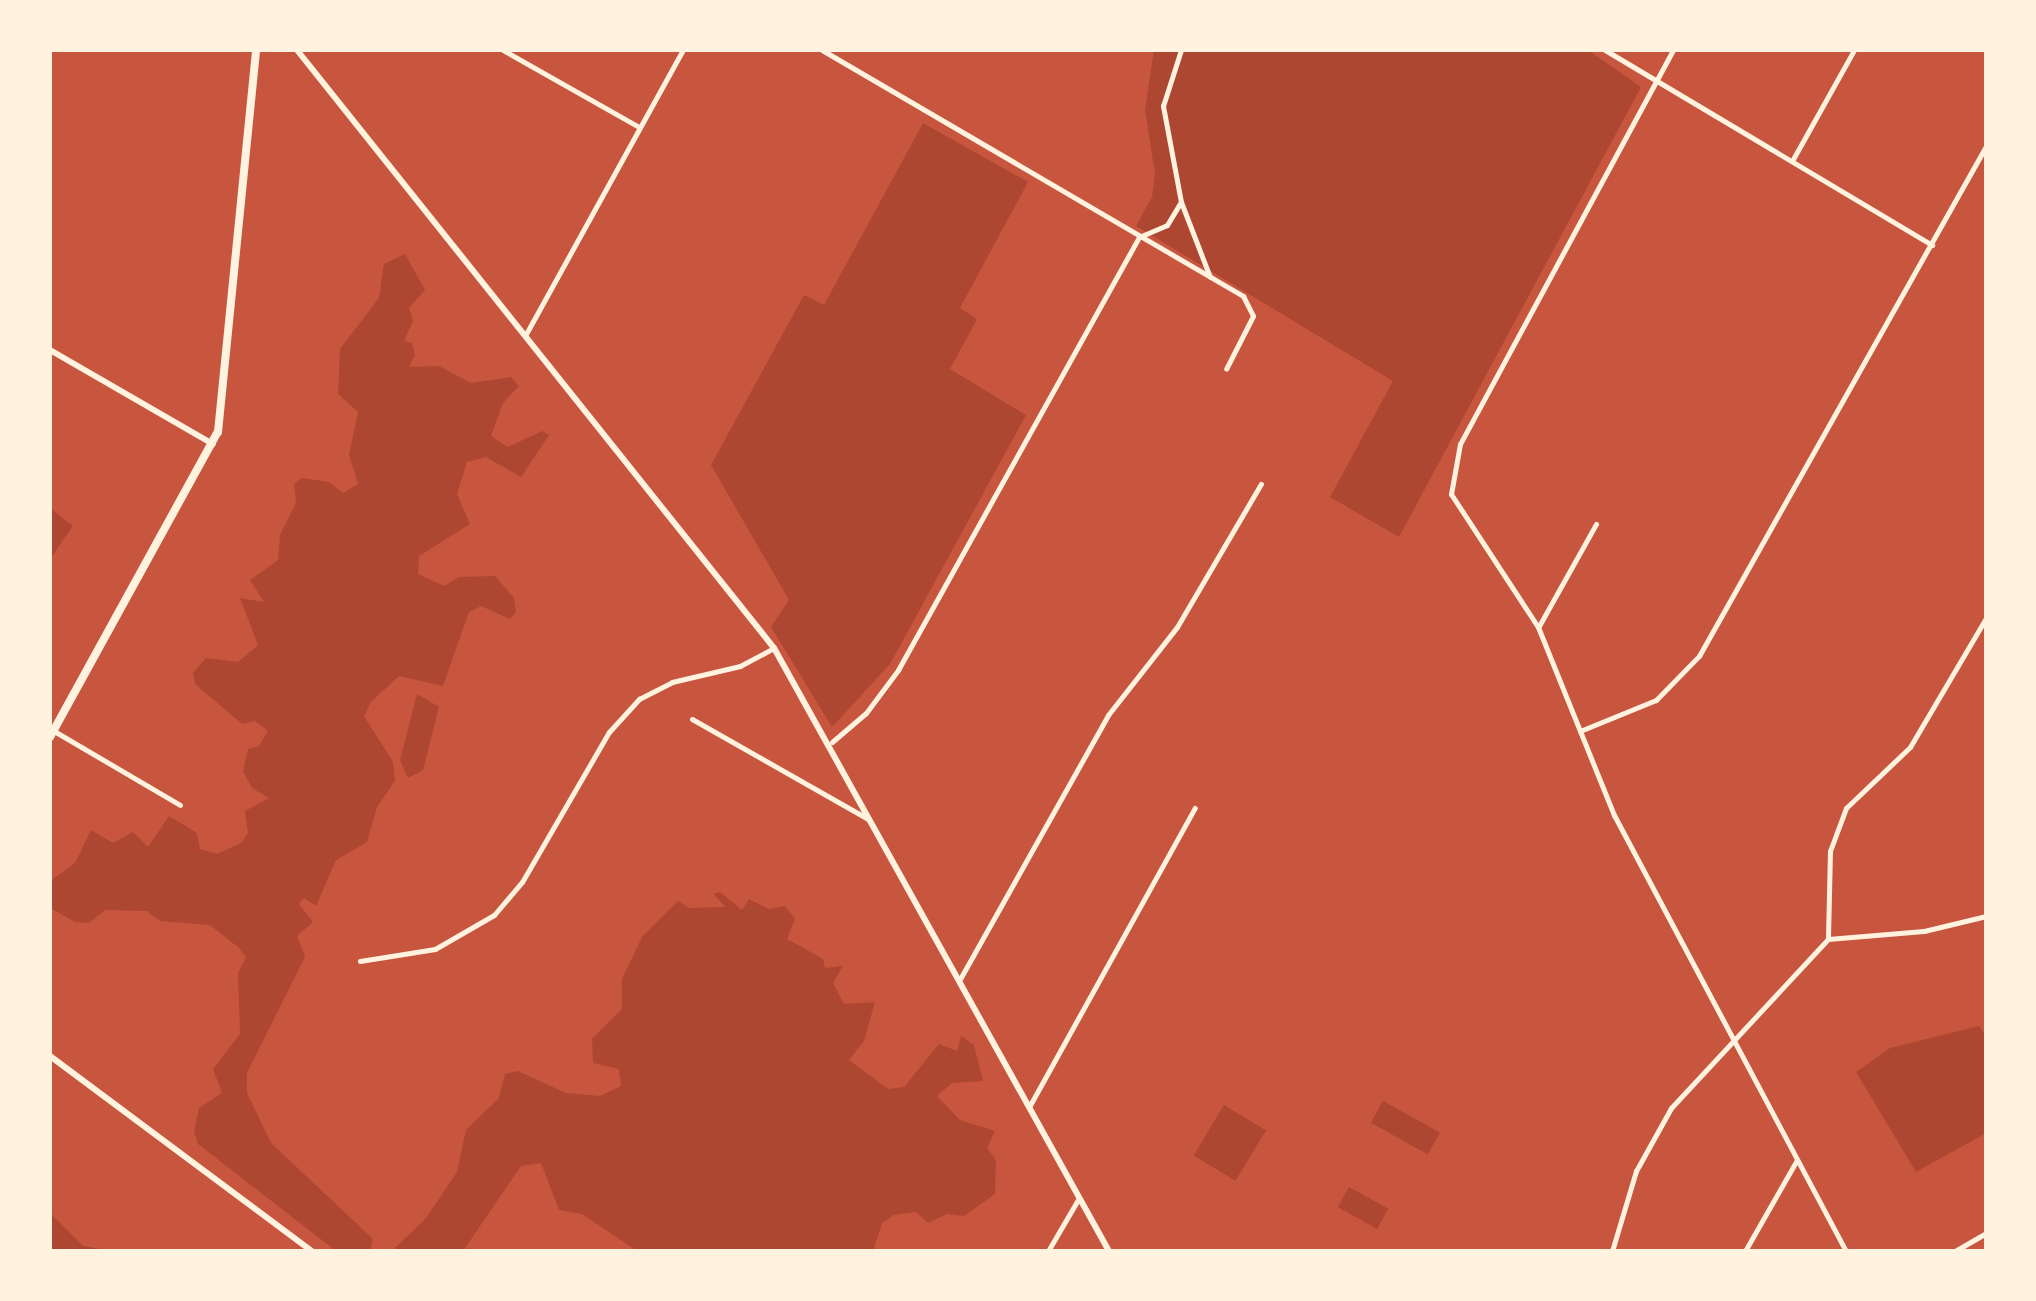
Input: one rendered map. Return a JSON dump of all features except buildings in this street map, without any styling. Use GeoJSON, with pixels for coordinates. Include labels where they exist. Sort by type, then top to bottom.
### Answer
{"type":"FeatureCollection","features":[{"type":"Feature","properties":{"kind":"main road"},"geometry":{"type":"LineString","coordinates":[[52,734],[213,444],[221,418],[256,50]]}},
{"type":"Feature","properties":{"kind":"street"},"geometry":{"type":"LineString","coordinates":[[297,50],[774,648],[832,742],[1109,1251]]}},
{"type":"Feature","properties":{"kind":"street"},"geometry":{"type":"LineString","coordinates":[[502,50],[640,127]]}},
{"type":"Feature","properties":{"kind":"street"},"geometry":{"type":"LineString","coordinates":[[526,334],[683,50]]}},
{"type":"Feature","properties":{"kind":"street"},"geometry":{"type":"LineString","coordinates":[[822,50],[1210,277],[1253,307],[1226,369]]}},
{"type":"Feature","properties":{"kind":"street"},"geometry":{"type":"LineString","coordinates":[[1181,50],[1164,106],[1181,202],[1210,277]]}},
{"type":"Feature","properties":{"kind":"street"},"geometry":{"type":"LineString","coordinates":[[1605,50],[1932,245]]}},
{"type":"Feature","properties":{"kind":"street"},"geometry":{"type":"LineString","coordinates":[[1673,50],[1450,472],[1458,509],[1538,627],[1628,842],[1846,1251]]}},
{"type":"Feature","properties":{"kind":"street"},"geometry":{"type":"LineString","coordinates":[[1792,161],[1854,50]]}},
{"type":"Feature","properties":{"kind":"street"},"geometry":{"type":"LineString","coordinates":[[1580,731],[1640,709],[1683,678],[1986,146]]}},
{"type":"Feature","properties":{"kind":"street"},"geometry":{"type":"LineString","coordinates":[[832,742],[866,713],[898,670],[1140,237],[1167,225],[1181,202]]}},
{"type":"Feature","properties":{"kind":"street"},"geometry":{"type":"LineString","coordinates":[[50,350],[213,444]]}},
{"type":"Feature","properties":{"kind":"street"},"geometry":{"type":"LineString","coordinates":[[960,979],[1108,715],[1177,627],[1261,484]]}},
{"type":"Feature","properties":{"kind":"street"},"geometry":{"type":"LineString","coordinates":[[1538,627],[1596,524]]}},
{"type":"Feature","properties":{"kind":"street"},"geometry":{"type":"LineString","coordinates":[[1612,1251],[1626,1196],[1658,1129],[1828,939],[1830,852],[1846,808],[1910,747],[1986,618]]}},
{"type":"Feature","properties":{"kind":"street"},"geometry":{"type":"LineString","coordinates":[[360,960],[435,950],[494,915],[522,882],[609,732],[639,699],[672,682],[740,666],[774,648]]}},
{"type":"Feature","properties":{"kind":"street"},"geometry":{"type":"LineString","coordinates":[[692,719],[873,821]]}},
{"type":"Feature","properties":{"kind":"street"},"geometry":{"type":"LineString","coordinates":[[52,734],[180,805]]}},
{"type":"Feature","properties":{"kind":"street"},"geometry":{"type":"LineString","coordinates":[[1028,1107],[1195,808]]}},
{"type":"Feature","properties":{"kind":"street"},"geometry":{"type":"LineString","coordinates":[[1828,939],[1924,932],[1986,916]]}},
{"type":"Feature","properties":{"kind":"street"},"geometry":{"type":"LineString","coordinates":[[50,1056],[312,1251]]}},
{"type":"Feature","properties":{"kind":"street"},"geometry":{"type":"LineString","coordinates":[[1745,1251],[1798,1160]]}},
{"type":"Feature","properties":{"kind":"street"},"geometry":{"type":"LineString","coordinates":[[1048,1251],[1079,1198]]}},
{"type":"Feature","properties":{"kind":"street"},"geometry":{"type":"LineString","coordinates":[[1955,1251],[1986,1233]]}},
{"type":"Feature","properties":{"kind":"shaded area"},"geometry":{"type":"Polygon","coordinates":[[[1154,50],[1588,50],[1641,87],[1399,537],[1330,497],[1393,381],[1136,226],[1152,197],[1155,174],[1145,110],[1154,50]]]}},
{"type":"Feature","properties":{"kind":"shaded area"},"geometry":{"type":"Polygon","coordinates":[[[923,123],[1028,182],[960,308],[977,319],[950,369],[1026,415],[890,664],[832,727],[771,627],[789,600],[711,465],[804,295],[824,305],[923,123]]]}},
{"type":"Feature","properties":{"kind":"shaded area"},"geometry":{"type":"Polygon","coordinates":[[[405,254],[425,290],[409,308],[413,321],[404,341],[412,343],[415,355],[409,367],[439,366],[471,383],[511,377],[519,386],[503,403],[491,436],[508,447],[542,431],[549,435],[521,477],[486,457],[467,462],[457,494],[470,524],[419,556],[418,574],[444,586],[459,577],[495,576],[514,598],[516,612],[510,619],[481,606],[469,612],[443,686],[399,676],[371,702],[364,716],[393,762],[395,781],[377,807],[367,842],[336,860],[316,906],[304,898],[299,904],[313,922],[297,936],[305,957],[247,1073],[247,1093],[271,1143],[373,1239],[370,1251],[336,1251],[198,1144],[194,1132],[199,1108],[222,1093],[213,1069],[240,1034],[238,973],[246,957],[210,925],[160,921],[147,911],[105,910],[89,923],[75,922],[50,908],[50,881],[75,863],[91,830],[113,843],[133,832],[148,847],[169,816],[197,833],[200,849],[217,854],[241,843],[248,833],[245,811],[269,798],[252,788],[243,771],[248,749],[259,746],[268,731],[255,721],[242,724],[195,684],[193,673],[206,658],[238,662],[258,645],[240,598],[264,602],[250,580],[278,560],[280,535],[296,503],[294,484],[302,478],[329,482],[343,493],[358,484],[349,455],[358,412],[338,394],[340,349],[379,298],[384,264],[405,254]]]}},
{"type":"Feature","properties":{"kind":"shaded area"},"geometry":{"type":"Polygon","coordinates":[[[50,508],[73,526],[50,559],[50,508]]]}},
{"type":"Feature","properties":{"kind":"shaded area"},"geometry":{"type":"Polygon","coordinates":[[[417,694],[439,707],[423,770],[408,778],[400,760],[417,694]]]}},
{"type":"Feature","properties":{"kind":"shaded area"},"geometry":{"type":"Polygon","coordinates":[[[720,892],[742,910],[749,899],[769,909],[785,906],[795,919],[787,939],[823,959],[825,968],[843,966],[833,983],[844,1004],[875,1002],[864,1041],[849,1060],[888,1089],[904,1087],[939,1044],[957,1051],[961,1036],[974,1045],[983,1081],[952,1083],[937,1096],[960,1120],[995,1131],[987,1148],[996,1160],[995,1194],[964,1216],[947,1214],[928,1223],[916,1212],[894,1215],[882,1223],[873,1251],[637,1251],[582,1214],[559,1210],[541,1163],[521,1166],[463,1251],[392,1251],[426,1218],[457,1172],[466,1130],[499,1098],[505,1074],[518,1071],[566,1093],[600,1096],[621,1086],[619,1069],[593,1063],[592,1039],[622,1009],[622,979],[642,937],[678,901],[689,908],[725,907],[714,894],[720,892]]]}},
{"type":"Feature","properties":{"kind":"shaded area"},"geometry":{"type":"Polygon","coordinates":[[[1979,1026],[1986,1037],[1986,1133],[1916,1172],[1856,1072],[1890,1048],[1979,1026]]]}},
{"type":"Feature","properties":{"kind":"shaded area"},"geometry":{"type":"Polygon","coordinates":[[[1383,1101],[1440,1133],[1428,1154],[1371,1123],[1383,1101]]]}},
{"type":"Feature","properties":{"kind":"shaded area"},"geometry":{"type":"Polygon","coordinates":[[[1224,1105],[1266,1130],[1236,1181],[1194,1156],[1224,1105]]]}},
{"type":"Feature","properties":{"kind":"shaded area"},"geometry":{"type":"Polygon","coordinates":[[[1349,1187],[1388,1209],[1377,1229],[1338,1207],[1349,1187]]]}},
{"type":"Feature","properties":{"kind":"shaded area"},"geometry":{"type":"Polygon","coordinates":[[[50,1213],[83,1246],[111,1251],[50,1251],[50,1213]]]}}]}
